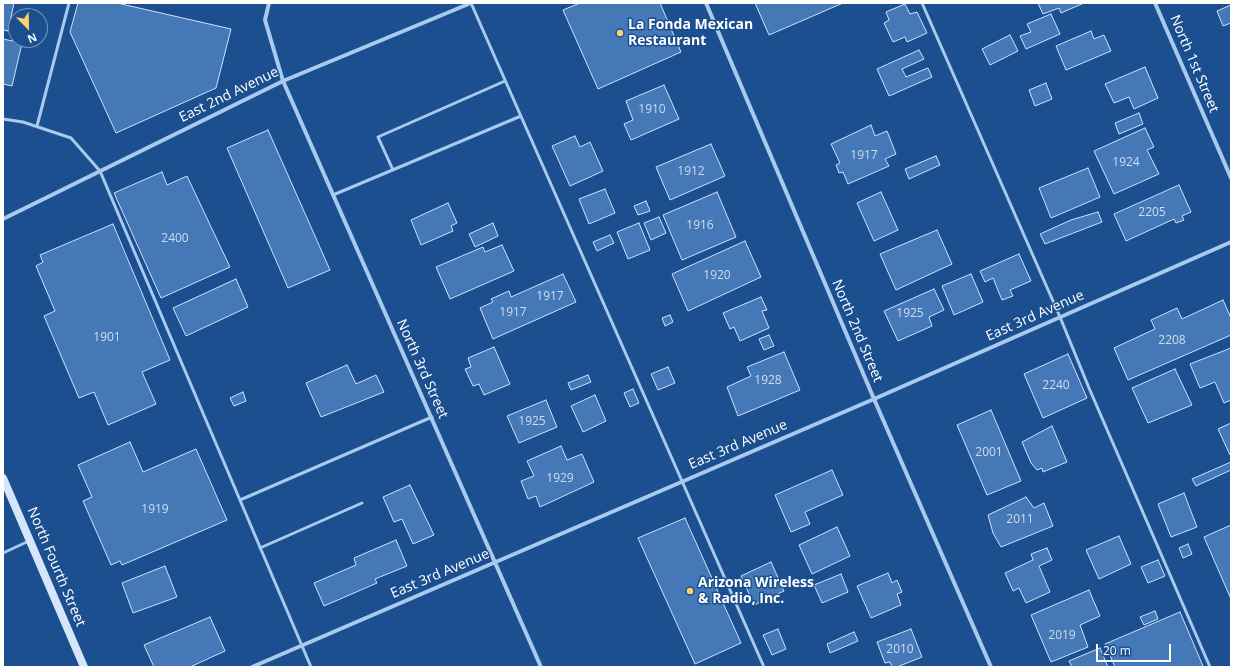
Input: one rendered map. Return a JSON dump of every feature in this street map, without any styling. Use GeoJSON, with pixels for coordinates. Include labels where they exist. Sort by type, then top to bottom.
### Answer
{"type":"FeatureCollection","features":[{"type":"Feature","properties":{"kind":"main road","name":"North Fourth Street"},"geometry":{"type":"LineString","coordinates":[[3,478],[84,667]]}},
{"type":"Feature","properties":{"kind":"street","name":"North 3rd Street"},"geometry":{"type":"LineString","coordinates":[[269,3],[265,20],[283,81],[541,667]]}},
{"type":"Feature","properties":{"kind":"street","name":"East 2nd Avenue"},"geometry":{"type":"LineString","coordinates":[[3,219],[283,81],[471,3]]}},
{"type":"Feature","properties":{"kind":"street","name":"North 2nd Street"},"geometry":{"type":"LineString","coordinates":[[706,3],[874,399],[991,667]]}},
{"type":"Feature","properties":{"kind":"street","name":"North 1st Street"},"geometry":{"type":"LineString","coordinates":[[1156,3],[1231,178]]}},
{"type":"Feature","properties":{"kind":"street","name":"East 3rd Avenue"},"geometry":{"type":"LineString","coordinates":[[252,667],[874,399],[1231,242]]}},
{"type":"Feature","properties":{"kind":"lane"},"geometry":{"type":"LineString","coordinates":[[37,126],[69,3]]}},
{"type":"Feature","properties":{"kind":"lane"},"geometry":{"type":"LineString","coordinates":[[471,3],[683,480],[764,667]]}},
{"type":"Feature","properties":{"kind":"lane"},"geometry":{"type":"LineString","coordinates":[[922,3],[1060,317],[1089,388],[1210,667]]}},
{"type":"Feature","properties":{"kind":"lane"},"geometry":{"type":"LineString","coordinates":[[393,170],[378,137],[506,81]]}},
{"type":"Feature","properties":{"kind":"lane"},"geometry":{"type":"LineString","coordinates":[[333,195],[521,116]]}},
{"type":"Feature","properties":{"kind":"lane"},"geometry":{"type":"LineString","coordinates":[[3,119],[23,122],[71,138],[100,171],[311,667]]}},
{"type":"Feature","properties":{"kind":"lane"},"geometry":{"type":"LineString","coordinates":[[240,500],[432,417]]}},
{"type":"Feature","properties":{"kind":"lane"},"geometry":{"type":"LineString","coordinates":[[260,548],[362,503]]}},
{"type":"Feature","properties":{"kind":"lane"},"geometry":{"type":"LineString","coordinates":[[3,552],[30,540]]}},
{"type":"Feature","properties":{"kind":"building"},"geometry":{"type":"Polygon","coordinates":[[[3,3],[14,3],[13,8],[8,8],[8,31],[3,30],[3,3]]]}},
{"type":"Feature","properties":{"kind":"building"},"geometry":{"type":"Polygon","coordinates":[[[78,3],[117,3],[231,29],[216,88],[116,133],[70,32],[78,3]]]}},
{"type":"Feature","properties":{"kind":"building"},"geometry":{"type":"Polygon","coordinates":[[[580,3],[660,3],[681,52],[598,89],[563,10],[580,3]]]}},
{"type":"Feature","properties":{"kind":"building"},"geometry":{"type":"Polygon","coordinates":[[[755,3],[843,3],[769,35],[755,3]]]}},
{"type":"Feature","properties":{"kind":"building"},"geometry":{"type":"Polygon","coordinates":[[[1038,3],[1084,3],[1061,13],[1059,8],[1043,14],[1038,3]]]}},
{"type":"Feature","properties":{"kind":"building"},"geometry":{"type":"Polygon","coordinates":[[[905,4],[910,14],[917,12],[927,33],[907,42],[905,37],[893,42],[884,23],[889,20],[886,12],[905,4]]]}},
{"type":"Feature","properties":{"kind":"building"},"geometry":{"type":"Polygon","coordinates":[[[1231,5],[1231,23],[1223,26],[1217,11],[1231,5]]]}},
{"type":"Feature","properties":{"kind":"building"},"geometry":{"type":"Polygon","coordinates":[[[1051,14],[1060,34],[1026,49],[1020,36],[1031,32],[1027,24],[1051,14]]]}},
{"type":"Feature","properties":{"kind":"building"},"geometry":{"type":"Polygon","coordinates":[[[1091,31],[1094,39],[1104,35],[1111,51],[1066,70],[1056,46],[1091,31]]]}},
{"type":"Feature","properties":{"kind":"building"},"geometry":{"type":"Polygon","coordinates":[[[1010,35],[1018,51],[990,65],[982,49],[1010,35]]]}},
{"type":"Feature","properties":{"kind":"building"},"geometry":{"type":"Polygon","coordinates":[[[3,39],[8,40],[8,48],[21,48],[12,86],[3,84],[3,39]]]}},
{"type":"Feature","properties":{"kind":"building"},"geometry":{"type":"Polygon","coordinates":[[[919,50],[924,59],[902,69],[906,77],[928,68],[932,77],[889,96],[877,69],[919,50]]]}},
{"type":"Feature","properties":{"kind":"building"},"geometry":{"type":"Polygon","coordinates":[[[1145,67],[1158,98],[1134,109],[1129,97],[1114,103],[1105,84],[1145,67]]]}},
{"type":"Feature","properties":{"kind":"building"},"geometry":{"type":"Polygon","coordinates":[[[1046,83],[1052,99],[1035,106],[1029,90],[1046,83]]]}},
{"type":"Feature","properties":{"kind":"building"},"geometry":{"type":"Polygon","coordinates":[[[664,85],[679,119],[631,140],[624,124],[633,120],[626,101],[664,85]]]}},
{"type":"Feature","properties":{"kind":"building"},"geometry":{"type":"Polygon","coordinates":[[[1139,113],[1143,124],[1119,134],[1115,123],[1139,113]]]}},
{"type":"Feature","properties":{"kind":"building"},"geometry":{"type":"Polygon","coordinates":[[[871,125],[875,136],[887,131],[896,154],[885,159],[889,166],[848,184],[843,172],[839,173],[836,165],[840,163],[831,144],[871,125]]]}},
{"type":"Feature","properties":{"kind":"building"},"geometry":{"type":"Polygon","coordinates":[[[1145,128],[1154,147],[1147,150],[1159,174],[1114,194],[1094,151],[1145,128]]]}},
{"type":"Feature","properties":{"kind":"building"},"geometry":{"type":"Polygon","coordinates":[[[268,130],[330,270],[288,288],[227,148],[268,130]]]}},
{"type":"Feature","properties":{"kind":"building"},"geometry":{"type":"Polygon","coordinates":[[[575,136],[580,147],[590,142],[603,171],[570,186],[552,146],[575,136]]]}},
{"type":"Feature","properties":{"kind":"building"},"geometry":{"type":"Polygon","coordinates":[[[711,144],[725,176],[670,200],[656,167],[711,144]]]}},
{"type":"Feature","properties":{"kind":"building"},"geometry":{"type":"Polygon","coordinates":[[[936,156],[940,165],[909,179],[905,169],[936,156]]]}},
{"type":"Feature","properties":{"kind":"building"},"geometry":{"type":"Polygon","coordinates":[[[1088,168],[1100,197],[1051,218],[1039,188],[1088,168]]]}},
{"type":"Feature","properties":{"kind":"building"},"geometry":{"type":"Polygon","coordinates":[[[162,172],[167,185],[187,176],[230,267],[161,298],[114,193],[162,172]]]}},
{"type":"Feature","properties":{"kind":"building"},"geometry":{"type":"Polygon","coordinates":[[[1179,185],[1191,212],[1182,216],[1184,220],[1176,223],[1174,219],[1126,241],[1114,214],[1179,185]]]}},
{"type":"Feature","properties":{"kind":"building"},"geometry":{"type":"Polygon","coordinates":[[[605,189],[615,213],[589,224],[579,199],[605,189]]]}},
{"type":"Feature","properties":{"kind":"building"},"geometry":{"type":"Polygon","coordinates":[[[717,192],[736,237],[682,260],[663,215],[717,192]]]}},
{"type":"Feature","properties":{"kind":"building"},"geometry":{"type":"Polygon","coordinates":[[[881,192],[898,230],[874,241],[857,203],[881,192]]]}},
{"type":"Feature","properties":{"kind":"building"},"geometry":{"type":"Polygon","coordinates":[[[646,201],[650,211],[638,215],[634,206],[646,201]]]}},
{"type":"Feature","properties":{"kind":"building"},"geometry":{"type":"Polygon","coordinates":[[[448,203],[457,223],[451,226],[453,231],[421,245],[411,220],[448,203]]]}},
{"type":"Feature","properties":{"kind":"building"},"geometry":{"type":"Polygon","coordinates":[[[1098,212],[1102,222],[1045,244],[1040,234],[1071,220],[1098,212]]]}},
{"type":"Feature","properties":{"kind":"building"},"geometry":{"type":"Polygon","coordinates":[[[659,217],[666,233],[651,240],[644,223],[659,217]]]}},
{"type":"Feature","properties":{"kind":"building"},"geometry":{"type":"Polygon","coordinates":[[[493,223],[498,236],[475,247],[469,234],[493,223]]]}},
{"type":"Feature","properties":{"kind":"building"},"geometry":{"type":"Polygon","coordinates":[[[639,223],[650,250],[628,259],[617,232],[639,223]]]}},
{"type":"Feature","properties":{"kind":"building"},"geometry":{"type":"Polygon","coordinates":[[[113,224],[170,360],[142,372],[156,404],[108,425],[94,392],[79,398],[44,316],[55,311],[36,266],[43,262],[40,255],[113,224]]]}},
{"type":"Feature","properties":{"kind":"building"},"geometry":{"type":"Polygon","coordinates":[[[937,230],[952,264],[896,290],[880,254],[937,230]]]}},
{"type":"Feature","properties":{"kind":"building"},"geometry":{"type":"Polygon","coordinates":[[[610,235],[614,243],[597,251],[593,242],[610,235]]]}},
{"type":"Feature","properties":{"kind":"building"},"geometry":{"type":"Polygon","coordinates":[[[745,241],[761,277],[688,311],[672,274],[745,241]]]}},
{"type":"Feature","properties":{"kind":"building"},"geometry":{"type":"Polygon","coordinates":[[[502,245],[514,271],[450,299],[436,267],[483,247],[485,252],[502,245]]]}},
{"type":"Feature","properties":{"kind":"building"},"geometry":{"type":"Polygon","coordinates":[[[1019,254],[1031,281],[1010,290],[1013,296],[1002,300],[993,278],[985,282],[980,271],[1019,254]]]}},
{"type":"Feature","properties":{"kind":"building"},"geometry":{"type":"Polygon","coordinates":[[[563,274],[576,302],[493,339],[480,308],[493,302],[491,299],[509,291],[511,297],[563,274]]]}},
{"type":"Feature","properties":{"kind":"building"},"geometry":{"type":"Polygon","coordinates":[[[971,274],[983,302],[954,315],[942,286],[971,274]]]}},
{"type":"Feature","properties":{"kind":"building"},"geometry":{"type":"Polygon","coordinates":[[[236,279],[248,307],[186,336],[173,308],[236,279]]]}},
{"type":"Feature","properties":{"kind":"building"},"geometry":{"type":"Polygon","coordinates":[[[934,289],[944,310],[929,317],[932,326],[898,341],[884,311],[934,289]]]}},
{"type":"Feature","properties":{"kind":"building"},"geometry":{"type":"Polygon","coordinates":[[[761,297],[767,310],[762,311],[769,328],[740,341],[734,327],[730,329],[723,313],[761,297]]]}},
{"type":"Feature","properties":{"kind":"building"},"geometry":{"type":"Polygon","coordinates":[[[1223,300],[1231,318],[1231,335],[1128,380],[1114,348],[1155,329],[1151,320],[1177,308],[1182,319],[1223,300]]]}},
{"type":"Feature","properties":{"kind":"building"},"geometry":{"type":"Polygon","coordinates":[[[670,315],[673,322],[665,326],[662,318],[670,315]]]}},
{"type":"Feature","properties":{"kind":"building"},"geometry":{"type":"Polygon","coordinates":[[[769,335],[774,346],[764,350],[759,339],[769,335]]]}},
{"type":"Feature","properties":{"kind":"building"},"geometry":{"type":"Polygon","coordinates":[[[494,347],[510,384],[484,395],[479,384],[473,386],[465,369],[471,367],[468,358],[494,347]]]}},
{"type":"Feature","properties":{"kind":"building"},"geometry":{"type":"Polygon","coordinates":[[[1231,348],[1231,400],[1224,403],[1215,382],[1200,388],[1190,364],[1231,348]]]}},
{"type":"Feature","properties":{"kind":"building"},"geometry":{"type":"Polygon","coordinates":[[[784,352],[800,390],[738,416],[727,387],[751,376],[747,367],[784,352]]]}},
{"type":"Feature","properties":{"kind":"building"},"geometry":{"type":"Polygon","coordinates":[[[1068,354],[1087,398],[1043,418],[1024,374],[1068,354]]]}},
{"type":"Feature","properties":{"kind":"building"},"geometry":{"type":"Polygon","coordinates":[[[347,365],[356,384],[376,375],[384,392],[321,417],[306,383],[347,365]]]}},
{"type":"Feature","properties":{"kind":"building"},"geometry":{"type":"Polygon","coordinates":[[[668,367],[675,383],[658,390],[651,374],[668,367]]]}},
{"type":"Feature","properties":{"kind":"building"},"geometry":{"type":"Polygon","coordinates":[[[1175,369],[1192,405],[1148,423],[1132,388],[1175,369]]]}},
{"type":"Feature","properties":{"kind":"building"},"geometry":{"type":"Polygon","coordinates":[[[588,375],[591,382],[571,390],[568,383],[588,375]]]}},
{"type":"Feature","properties":{"kind":"building"},"geometry":{"type":"Polygon","coordinates":[[[633,389],[639,403],[630,407],[624,393],[633,389]]]}},
{"type":"Feature","properties":{"kind":"building"},"geometry":{"type":"Polygon","coordinates":[[[243,392],[246,401],[234,406],[230,398],[243,392]]]}},
{"type":"Feature","properties":{"kind":"building"},"geometry":{"type":"Polygon","coordinates":[[[595,395],[606,421],[583,432],[571,406],[595,395]]]}},
{"type":"Feature","properties":{"kind":"building"},"geometry":{"type":"Polygon","coordinates":[[[546,400],[557,427],[519,443],[507,416],[546,400]]]}},
{"type":"Feature","properties":{"kind":"building"},"geometry":{"type":"Polygon","coordinates":[[[991,410],[1021,481],[987,495],[957,425],[991,410]]]}},
{"type":"Feature","properties":{"kind":"building"},"geometry":{"type":"Polygon","coordinates":[[[1231,423],[1231,454],[1230,455],[1218,429],[1231,423]]]}},
{"type":"Feature","properties":{"kind":"building"},"geometry":{"type":"Polygon","coordinates":[[[1052,426],[1067,462],[1043,472],[1042,468],[1037,470],[1031,463],[1022,442],[1052,426]]]}},
{"type":"Feature","properties":{"kind":"building"},"geometry":{"type":"Polygon","coordinates":[[[130,442],[143,472],[196,449],[227,520],[122,565],[120,561],[111,565],[83,501],[92,497],[78,465],[130,442]]]}},
{"type":"Feature","properties":{"kind":"building"},"geometry":{"type":"Polygon","coordinates":[[[561,446],[567,460],[582,454],[594,482],[540,507],[536,496],[528,499],[521,481],[534,476],[527,461],[561,446]]]}},
{"type":"Feature","properties":{"kind":"building"},"geometry":{"type":"Polygon","coordinates":[[[1231,462],[1231,470],[1196,486],[1192,479],[1231,462]]]}},
{"type":"Feature","properties":{"kind":"building"},"geometry":{"type":"Polygon","coordinates":[[[832,470],[843,495],[805,512],[810,524],[791,532],[775,495],[832,470]]]}},
{"type":"Feature","properties":{"kind":"building"},"geometry":{"type":"Polygon","coordinates":[[[410,485],[434,535],[413,544],[402,519],[394,522],[383,497],[410,485]]]}},
{"type":"Feature","properties":{"kind":"building"},"geometry":{"type":"Polygon","coordinates":[[[1184,493],[1197,527],[1171,537],[1158,504],[1184,493]]]}},
{"type":"Feature","properties":{"kind":"building"},"geometry":{"type":"Polygon","coordinates":[[[1026,497],[1034,508],[1044,503],[1053,526],[1001,547],[993,533],[988,515],[1026,497]]]}},
{"type":"Feature","properties":{"kind":"building","name":"Arizona Wireless & Radio, Inc."},"geometry":{"type":"Polygon","coordinates":[[[685,518],[741,643],[695,664],[638,538],[685,518]]]}},
{"type":"Feature","properties":{"kind":"building"},"geometry":{"type":"Polygon","coordinates":[[[1231,525],[1231,599],[1204,537],[1231,525]]]}},
{"type":"Feature","properties":{"kind":"building"},"geometry":{"type":"Polygon","coordinates":[[[837,527],[850,556],[812,574],[799,545],[837,527]]]}},
{"type":"Feature","properties":{"kind":"building"},"geometry":{"type":"Polygon","coordinates":[[[1119,536],[1131,564],[1099,579],[1086,550],[1119,536]]]}},
{"type":"Feature","properties":{"kind":"building"},"geometry":{"type":"Polygon","coordinates":[[[396,540],[407,566],[375,579],[377,583],[324,606],[314,583],[356,565],[354,558],[396,540]]]}},
{"type":"Feature","properties":{"kind":"building"},"geometry":{"type":"Polygon","coordinates":[[[1188,544],[1192,554],[1183,558],[1179,548],[1188,544]]]}},
{"type":"Feature","properties":{"kind":"building"},"geometry":{"type":"Polygon","coordinates":[[[1047,548],[1052,560],[1039,566],[1050,592],[1026,603],[1019,588],[1013,591],[1005,573],[1033,560],[1031,554],[1047,548]]]}},
{"type":"Feature","properties":{"kind":"building"},"geometry":{"type":"Polygon","coordinates":[[[1158,560],[1165,576],[1148,583],[1141,567],[1158,560]]]}},
{"type":"Feature","properties":{"kind":"building"},"geometry":{"type":"Polygon","coordinates":[[[771,562],[784,591],[754,605],[741,576],[771,562]]]}},
{"type":"Feature","properties":{"kind":"building"},"geometry":{"type":"Polygon","coordinates":[[[165,566],[177,597],[133,613],[122,583],[165,566]]]}},
{"type":"Feature","properties":{"kind":"building"},"geometry":{"type":"Polygon","coordinates":[[[888,573],[892,583],[897,580],[902,592],[897,594],[901,605],[871,618],[857,586],[888,573]]]}},
{"type":"Feature","properties":{"kind":"building"},"geometry":{"type":"Polygon","coordinates":[[[841,574],[848,592],[822,603],[814,585],[841,574]]]}},
{"type":"Feature","properties":{"kind":"building"},"geometry":{"type":"Polygon","coordinates":[[[1089,590],[1100,616],[1080,625],[1088,647],[1051,662],[1031,615],[1089,590]]]}},
{"type":"Feature","properties":{"kind":"building"},"geometry":{"type":"Polygon","coordinates":[[[1155,611],[1158,619],[1144,625],[1140,617],[1155,611]]]}},
{"type":"Feature","properties":{"kind":"building"},"geometry":{"type":"Polygon","coordinates":[[[1180,612],[1203,666],[1115,667],[1105,644],[1180,612]]]}},
{"type":"Feature","properties":{"kind":"building"},"geometry":{"type":"Polygon","coordinates":[[[210,617],[225,651],[190,667],[154,667],[144,645],[210,617]]]}},
{"type":"Feature","properties":{"kind":"building"},"geometry":{"type":"Polygon","coordinates":[[[778,629],[786,649],[772,655],[763,635],[778,629]]]}},
{"type":"Feature","properties":{"kind":"building"},"geometry":{"type":"Polygon","coordinates":[[[911,629],[922,657],[897,667],[892,667],[890,662],[885,663],[877,642],[911,629]]]}},
{"type":"Feature","properties":{"kind":"building"},"geometry":{"type":"Polygon","coordinates":[[[854,632],[858,641],[830,653],[827,644],[854,632]]]}},
{"type":"Feature","properties":{"kind":"building"},"geometry":{"type":"Polygon","coordinates":[[[1100,648],[1108,667],[1072,667],[1069,661],[1100,648]]]}},
{"type":"Feature","properties":{"kind":"place","name":"La Fonda Mexican Restaurant"},"geometry":{"type":"Point","coordinates":[620,33]}},
{"type":"Feature","properties":{"kind":"place","name":"Arizona Wireless & Radio, Inc."},"geometry":{"type":"Point","coordinates":[690,591]}}]}
